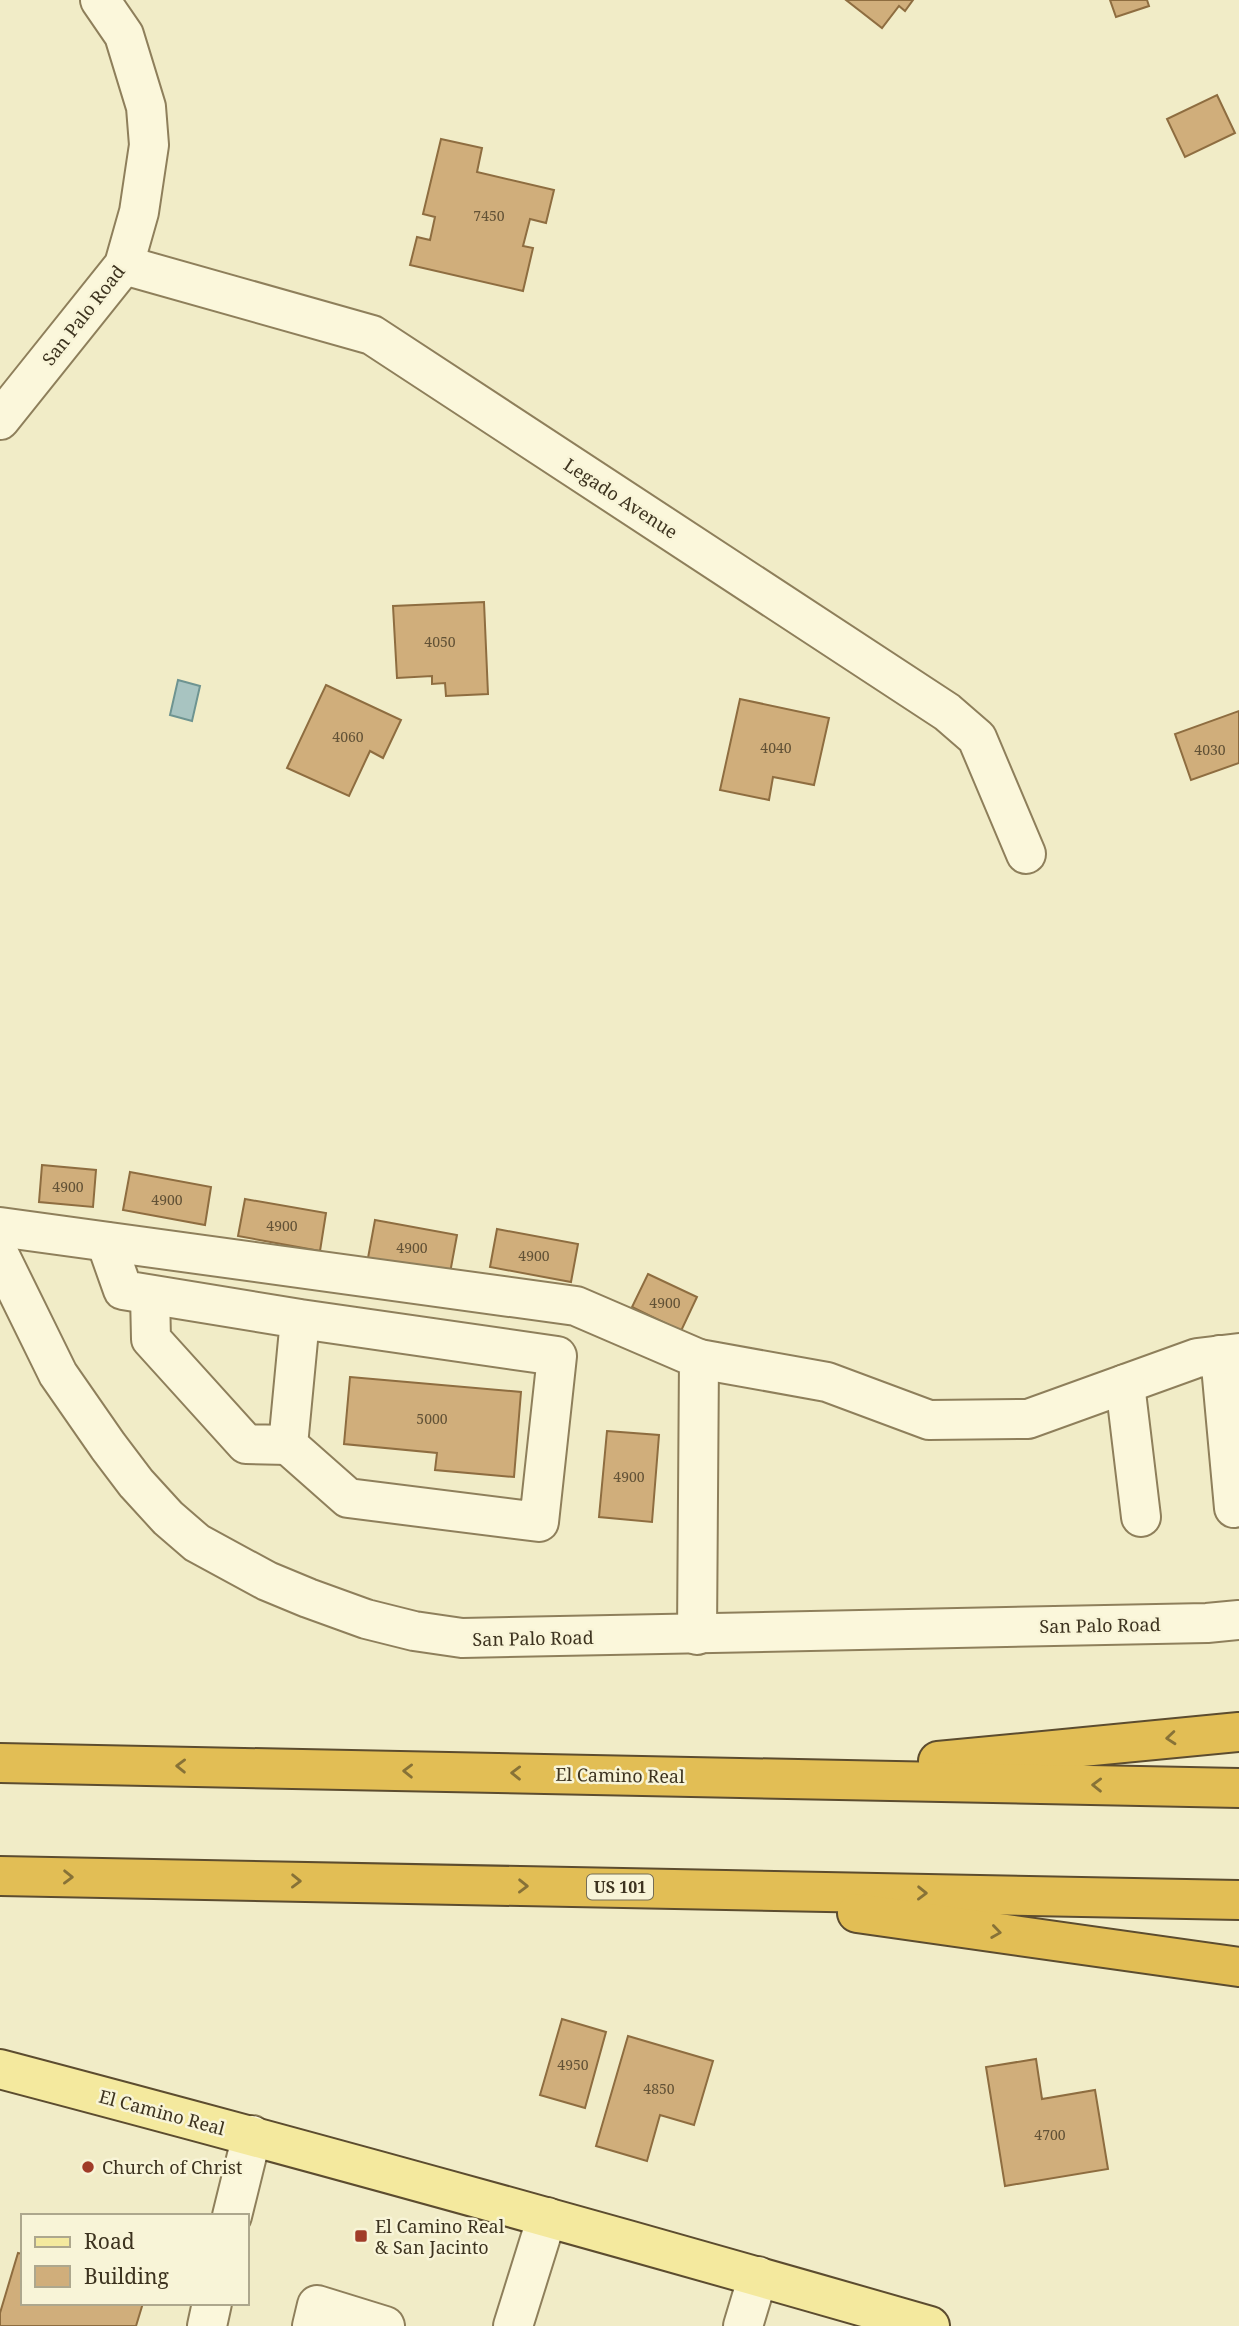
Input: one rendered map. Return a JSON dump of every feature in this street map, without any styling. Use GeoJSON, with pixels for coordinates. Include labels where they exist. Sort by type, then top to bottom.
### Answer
{"type":"FeatureCollection","features":[{"type":"Feature","properties":{"kind":"highway"},"geometry":{"type":"LineString","coordinates":[[755,1778],[1239,1732]]}},
{"type":"Feature","properties":{"kind":"highway","name":"El Camino Real"},"geometry":{"type":"LineString","coordinates":[[0,1763],[1239,1788]]}},
{"type":"Feature","properties":{"kind":"highway","name":"US 101"},"geometry":{"type":"LineString","coordinates":[[0,1876],[1239,1900]]}},
{"type":"Feature","properties":{"kind":"highway"},"geometry":{"type":"LineString","coordinates":[[686,1889],[1239,1967]]}},
{"type":"Feature","properties":{"kind":"main road","name":"El Camino Real"},"geometry":{"type":"LineString","coordinates":[[0,2069],[252,2135],[930,2326]]}},
{"type":"Feature","properties":{"kind":"street","name":"San Palo Road"},"geometry":{"type":"LineString","coordinates":[[0,420],[124,265],[139,212],[149,145],[146,107],[124,35],[100,0]]}},
{"type":"Feature","properties":{"kind":"street","name":"Legado Avenue"},"geometry":{"type":"LineString","coordinates":[[124,265],[372,335],[452,387],[947,712],[977,738],[1026,854]]}},
{"type":"Feature","properties":{"kind":"street"},"geometry":{"type":"LineString","coordinates":[[0,1227],[576,1306],[699,1359],[827,1382],[929,1420],[1028,1419],[1197,1358],[1229,1354],[1234,1508]]}},
{"type":"Feature","properties":{"kind":"street"},"geometry":{"type":"LineString","coordinates":[[106,1242],[123,1290],[557,1356],[539,1522],[348,1498],[288,1445],[246,1444],[151,1339],[150,1295]]}},
{"type":"Feature","properties":{"kind":"street","name":"San Palo Road"},"geometry":{"type":"LineString","coordinates":[[0,1256],[58,1374],[136,1483],[168,1518],[197,1543],[267,1581],[366,1619],[414,1631],[462,1638],[696,1635],[1207,1623],[1239,1620]]}},
{"type":"Feature","properties":{"kind":"street"},"geometry":{"type":"LineString","coordinates":[[288,1445],[300,1319]]}},
{"type":"Feature","properties":{"kind":"street"},"geometry":{"type":"LineString","coordinates":[[696,1635],[699,1359]]}},
{"type":"Feature","properties":{"kind":"street"},"geometry":{"type":"LineString","coordinates":[[1125,1384],[1141,1517]]}},
{"type":"Feature","properties":{"kind":"street"},"geometry":{"type":"LineString","coordinates":[[232,2214],[252,2135]]}},
{"type":"Feature","properties":{"kind":"street"},"geometry":{"type":"LineString","coordinates":[[513,2326],[547,2217]]}},
{"type":"Feature","properties":{"kind":"street"},"geometry":{"type":"LineString","coordinates":[[743,2326],[758,2276]]}},
{"type":"Feature","properties":{"kind":"street"},"geometry":{"type":"LineString","coordinates":[[207,2326],[212,2305]]}},
{"type":"Feature","properties":{"kind":"street"},"geometry":{"type":"LineString","coordinates":[[312,2326],[317,2305],[385,2326]]}},
{"type":"Feature","properties":{"kind":"water"},"geometry":{"type":"Polygon","coordinates":[[[178,680],[200,686],[192,721],[170,715],[178,680]]]}},
{"type":"Feature","properties":{"kind":"building"},"geometry":{"type":"Polygon","coordinates":[[[846,0],[913,0],[905,11],[899,6],[882,28],[846,0]]]}},
{"type":"Feature","properties":{"kind":"building"},"geometry":{"type":"Polygon","coordinates":[[[1110,0],[1147,0],[1149,6],[1116,17],[1110,0]]]}},
{"type":"Feature","properties":{"kind":"building"},"geometry":{"type":"Polygon","coordinates":[[[1217,95],[1235,133],[1185,157],[1167,119],[1217,95]]]}},
{"type":"Feature","properties":{"kind":"building"},"geometry":{"type":"Polygon","coordinates":[[[441,139],[482,148],[477,172],[554,190],[546,223],[530,219],[523,246],[533,248],[523,291],[410,265],[417,237],[430,240],[435,217],[423,214],[441,139]]]}},
{"type":"Feature","properties":{"kind":"building"},"geometry":{"type":"Polygon","coordinates":[[[484,602],[488,694],[446,696],[445,683],[432,684],[432,676],[397,678],[393,606],[484,602]]]}},
{"type":"Feature","properties":{"kind":"building"},"geometry":{"type":"Polygon","coordinates":[[[326,685],[401,720],[383,758],[370,751],[349,796],[287,768],[326,685]]]}},
{"type":"Feature","properties":{"kind":"building"},"geometry":{"type":"Polygon","coordinates":[[[740,699],[829,718],[814,785],[773,777],[769,800],[720,790],[740,699]]]}},
{"type":"Feature","properties":{"kind":"building"},"geometry":{"type":"Polygon","coordinates":[[[1239,711],[1239,763],[1191,780],[1175,734],[1239,711]]]}},
{"type":"Feature","properties":{"kind":"building"},"geometry":{"type":"Polygon","coordinates":[[[42,1165],[96,1170],[93,1207],[39,1202],[42,1165]]]}},
{"type":"Feature","properties":{"kind":"building"},"geometry":{"type":"Polygon","coordinates":[[[130,1172],[211,1187],[205,1225],[123,1210],[130,1172]]]}},
{"type":"Feature","properties":{"kind":"building"},"geometry":{"type":"Polygon","coordinates":[[[245,1199],[326,1213],[320,1251],[238,1236],[245,1199]]]}},
{"type":"Feature","properties":{"kind":"building"},"geometry":{"type":"Polygon","coordinates":[[[375,1220],[457,1235],[450,1273],[368,1258],[375,1220]]]}},
{"type":"Feature","properties":{"kind":"building"},"geometry":{"type":"Polygon","coordinates":[[[497,1229],[578,1244],[571,1282],[490,1267],[497,1229]]]}},
{"type":"Feature","properties":{"kind":"building"},"geometry":{"type":"Polygon","coordinates":[[[648,1274],[697,1297],[681,1331],[632,1307],[648,1274]]]}},
{"type":"Feature","properties":{"kind":"building"},"geometry":{"type":"Polygon","coordinates":[[[350,1377],[521,1392],[514,1477],[435,1470],[437,1453],[344,1444],[350,1377]]]}},
{"type":"Feature","properties":{"kind":"building"},"geometry":{"type":"Polygon","coordinates":[[[607,1431],[659,1435],[652,1522],[599,1517],[607,1431]]]}},
{"type":"Feature","properties":{"kind":"building"},"geometry":{"type":"Polygon","coordinates":[[[562,2019],[606,2032],[585,2108],[540,2095],[562,2019]]]}},
{"type":"Feature","properties":{"kind":"building"},"geometry":{"type":"Polygon","coordinates":[[[628,2036],[713,2061],[694,2125],[660,2115],[647,2161],[596,2146],[628,2036]]]}},
{"type":"Feature","properties":{"kind":"building"},"geometry":{"type":"Polygon","coordinates":[[[1036,2059],[1042,2099],[1095,2090],[1108,2169],[1005,2186],[986,2067],[1036,2059]]]}},
{"type":"Feature","properties":{"kind":"building"},"geometry":{"type":"Polygon","coordinates":[[[18,2253],[21,2254],[21,2305],[142,2305],[136,2326],[0,2326],[0,2313],[18,2253]]]}},
{"type":"Feature","properties":{"kind":"place","name":"Church of Christ"},"geometry":{"type":"Point","coordinates":[88,2167]}},
{"type":"Feature","properties":{"kind":"place","name":"El Camino Real & San Jacinto"},"geometry":{"type":"Point","coordinates":[361,2236]}}]}
